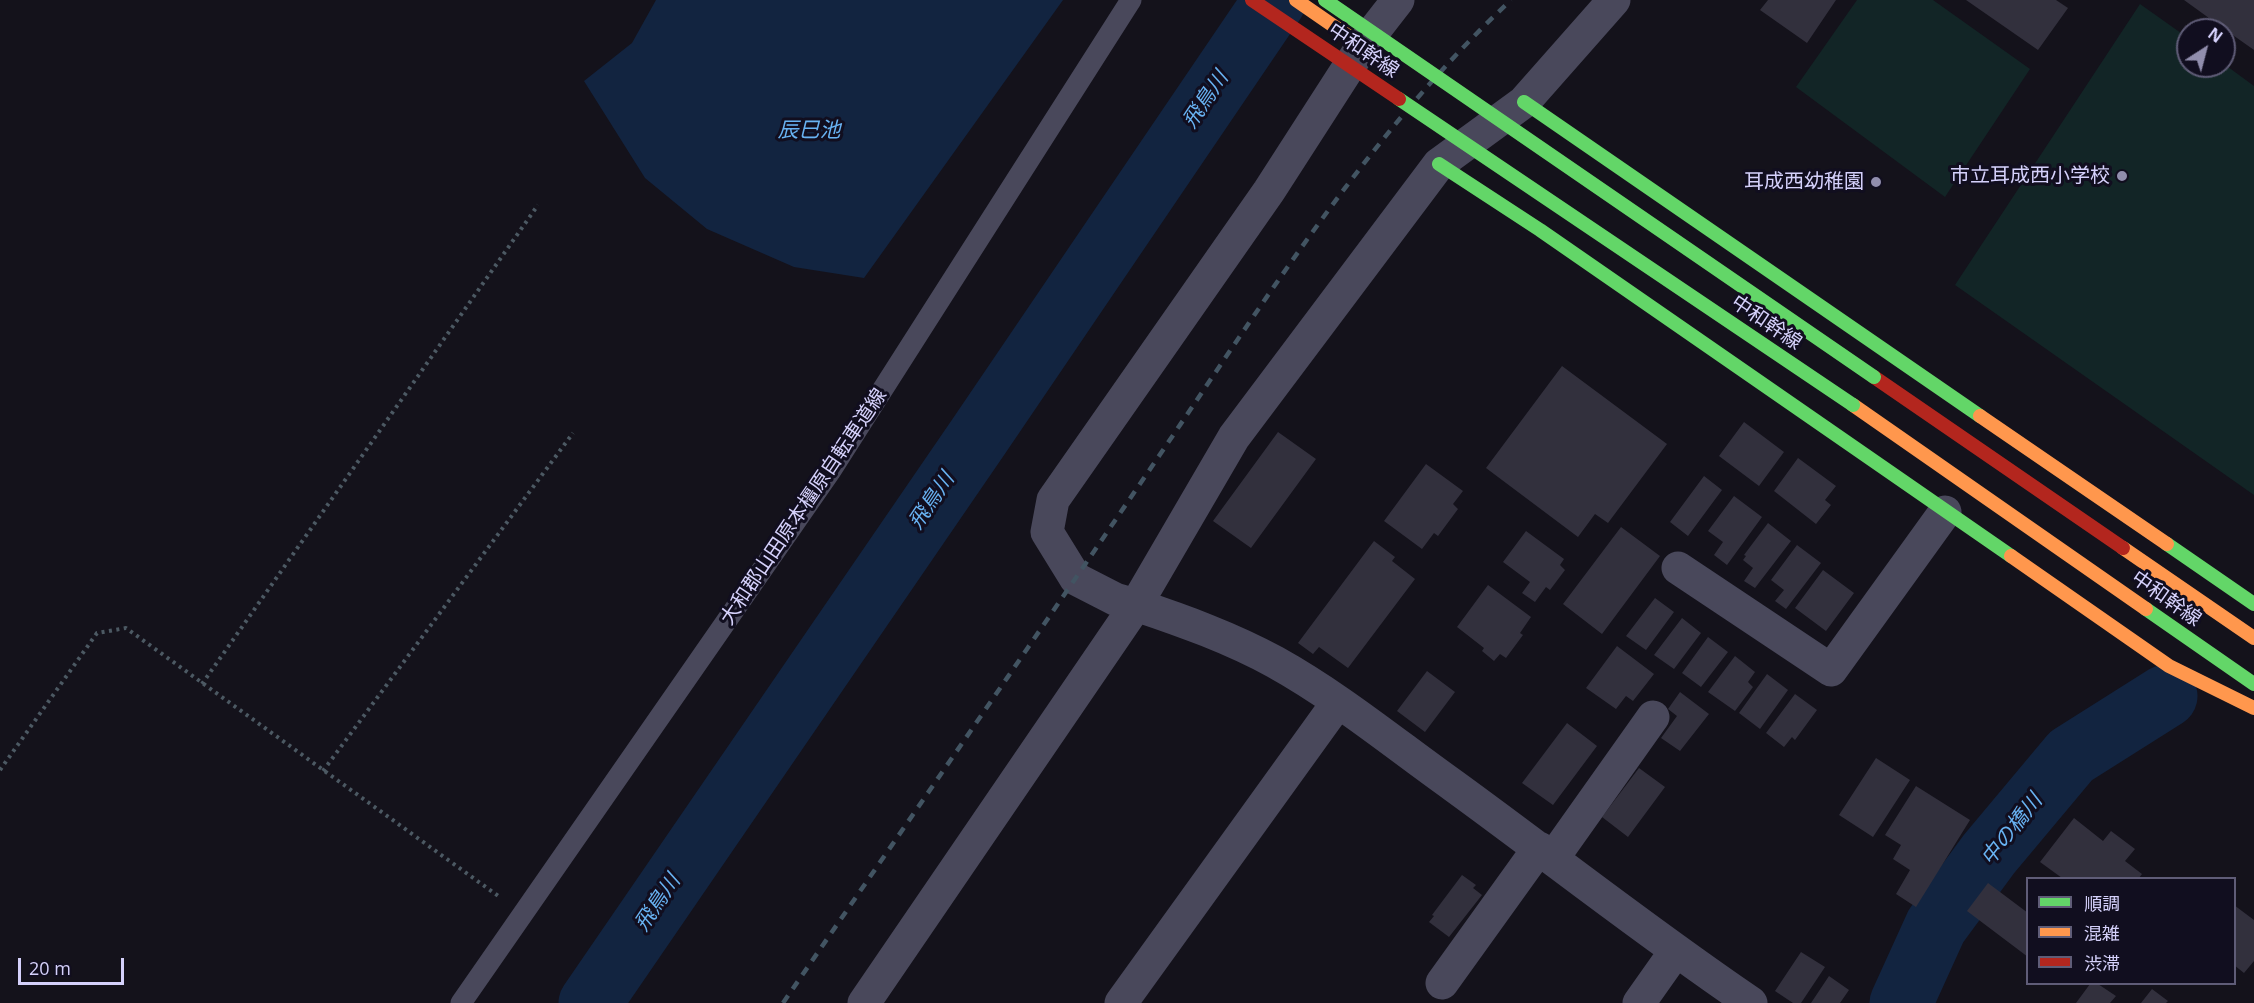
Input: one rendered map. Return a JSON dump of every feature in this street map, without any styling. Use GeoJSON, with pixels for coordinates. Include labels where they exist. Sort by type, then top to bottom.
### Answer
{"type":"FeatureCollection","features":[{"type":"Feature","properties":{"kind":"main road","name":"中和幹線"},"geometry":{"type":"LineString","coordinates":[[1252,0],[1853,405],[2254,684]]}},
{"type":"Feature","properties":{"kind":"main road"},"geometry":{"type":"LineString","coordinates":[[1296,0],[1363,45]]}},
{"type":"Feature","properties":{"kind":"main road","name":"中和幹線"},"geometry":{"type":"LineString","coordinates":[[1325,0],[2254,638]]}},
{"type":"Feature","properties":{"kind":"main road"},"geometry":{"type":"LineString","coordinates":[[1524,102],[2254,604]]}},
{"type":"Feature","properties":{"kind":"main road"},"geometry":{"type":"LineString","coordinates":[[1438,164],[1550,237],[2169,666],[2254,708]]}},
{"type":"Feature","properties":{"kind":"street"},"geometry":{"type":"LineString","coordinates":[[1398,0],[1363,45],[1269,191],[1076,465],[1053,500],[1047,532],[1076,579],[1115,599],[1207,630],[1274,662],[1338,702],[1546,853],[1675,952],[1751,1003]]}},
{"type":"Feature","properties":{"kind":"street"},"geometry":{"type":"LineString","coordinates":[[864,1003],[1136,605],[1234,437],[1438,164],[1524,102],[1614,0]]}},
{"type":"Feature","properties":{"kind":"street"},"geometry":{"type":"LineString","coordinates":[[1678,568],[1831,670],[1945,512]]}},
{"type":"Feature","properties":{"kind":"street"},"geometry":{"type":"LineString","coordinates":[[1121,1003],[1338,702]]}},
{"type":"Feature","properties":{"kind":"street"},"geometry":{"type":"LineString","coordinates":[[1442,983],[1653,717]]}},
{"type":"Feature","properties":{"kind":"street"},"geometry":{"type":"LineString","coordinates":[[1639,1003],[1675,952]]}},
{"type":"Feature","properties":{"kind":"lane","name":"大和郡山田原本橿原自転車道線"},"geometry":{"type":"LineString","coordinates":[[461,1003],[831,472],[1131,0]]}},
{"type":"Feature","properties":{"kind":"path"},"geometry":{"type":"LineString","coordinates":[[202,684],[538,205]]}},
{"type":"Feature","properties":{"kind":"path"},"geometry":{"type":"LineString","coordinates":[[323,771],[573,433]]}},
{"type":"Feature","properties":{"kind":"path"},"geometry":{"type":"LineString","coordinates":[[0,770],[97,633],[126,628],[490,892],[524,913]]}},
{"type":"Feature","properties":{"kind":"green space"},"geometry":{"type":"Polygon","coordinates":[[[1857,0],[1933,0],[2030,69],[1945,197],[1796,87],[1857,0]]]}},
{"type":"Feature","properties":{"kind":"green space","name":"市立耳成西小学校"},"geometry":{"type":"Polygon","coordinates":[[[2140,4],[2176,30],[2176,78],[2236,78],[2236,73],[2254,86],[2254,495],[1955,285],[2140,4]]]}},
{"type":"Feature","properties":{"kind":"water","name":"辰巳池"},"geometry":{"type":"Polygon","coordinates":[[[656,0],[1063,0],[864,278],[794,267],[707,229],[645,178],[584,81],[632,43],[656,0]]]}},
{"type":"Feature","properties":{"kind":"building"},"geometry":{"type":"Polygon","coordinates":[[[1768,0],[1836,0],[1807,43],[1760,10],[1768,0]]]}},
{"type":"Feature","properties":{"kind":"building"},"geometry":{"type":"Polygon","coordinates":[[[1966,0],[2056,0],[2068,8],[2038,50],[1966,0]]]}},
{"type":"Feature","properties":{"kind":"building"},"geometry":{"type":"Polygon","coordinates":[[[2184,0],[2254,0],[2254,50],[2236,37],[2236,18],[2209,18],[2184,0]]]}},
{"type":"Feature","properties":{"kind":"building"},"geometry":{"type":"Polygon","coordinates":[[[1562,366],[1667,444],[1608,523],[1595,514],[1578,537],[1486,468],[1562,366]]]}},
{"type":"Feature","properties":{"kind":"building"},"geometry":{"type":"Polygon","coordinates":[[[1744,422],[1784,452],[1759,486],[1719,456],[1744,422]]]}},
{"type":"Feature","properties":{"kind":"building"},"geometry":{"type":"Polygon","coordinates":[[[1278,432],[1316,459],[1251,548],[1213,521],[1278,432]]]}},
{"type":"Feature","properties":{"kind":"building"},"geometry":{"type":"Polygon","coordinates":[[[1798,458],[1836,486],[1825,500],[1831,505],[1816,524],[1774,491],[1798,458]]]}},
{"type":"Feature","properties":{"kind":"building"},"geometry":{"type":"Polygon","coordinates":[[[1426,464],[1463,491],[1453,504],[1458,509],[1438,536],[1434,533],[1422,549],[1384,521],[1426,464]]]}},
{"type":"Feature","properties":{"kind":"building"},"geometry":{"type":"Polygon","coordinates":[[[1704,476],[1722,490],[1688,536],[1670,522],[1704,476]]]}},
{"type":"Feature","properties":{"kind":"building"},"geometry":{"type":"Polygon","coordinates":[[[1734,496],[1762,517],[1727,565],[1714,555],[1723,542],[1708,531],[1734,496]]]}},
{"type":"Feature","properties":{"kind":"building"},"geometry":{"type":"Polygon","coordinates":[[[1768,523],[1791,541],[1755,588],[1744,581],[1753,568],[1743,560],[1746,556],[1744,555],[1768,523]]]}},
{"type":"Feature","properties":{"kind":"building"},"geometry":{"type":"Polygon","coordinates":[[[1621,527],[1660,556],[1602,634],[1563,604],[1621,527]]]}},
{"type":"Feature","properties":{"kind":"building"},"geometry":{"type":"Polygon","coordinates":[[[1526,531],[1564,559],[1560,565],[1565,570],[1550,590],[1546,587],[1535,602],[1522,593],[1530,582],[1503,562],[1526,531]]]}},
{"type":"Feature","properties":{"kind":"building"},"geometry":{"type":"Polygon","coordinates":[[[1374,541],[1395,557],[1392,561],[1415,579],[1348,668],[1319,647],[1313,654],[1298,643],[1374,541]]]}},
{"type":"Feature","properties":{"kind":"building"},"geometry":{"type":"Polygon","coordinates":[[[1797,545],[1821,563],[1786,609],[1775,601],[1784,590],[1771,580],[1797,545]]]}},
{"type":"Feature","properties":{"kind":"building"},"geometry":{"type":"Polygon","coordinates":[[[1823,570],[1854,593],[1826,631],[1795,608],[1823,570]]]}},
{"type":"Feature","properties":{"kind":"building"},"geometry":{"type":"Polygon","coordinates":[[[1488,585],[1531,617],[1520,633],[1523,635],[1506,658],[1500,654],[1494,661],[1482,651],[1484,648],[1457,627],[1488,585]]]}},
{"type":"Feature","properties":{"kind":"building"},"geometry":{"type":"Polygon","coordinates":[[[1655,598],[1674,612],[1646,650],[1626,636],[1655,598]]]}},
{"type":"Feature","properties":{"kind":"building"},"geometry":{"type":"Polygon","coordinates":[[[1682,618],[1701,633],[1674,669],[1654,655],[1682,618]]]}},
{"type":"Feature","properties":{"kind":"building"},"geometry":{"type":"Polygon","coordinates":[[[1708,637],[1728,652],[1701,687],[1682,673],[1708,637]]]}},
{"type":"Feature","properties":{"kind":"building"},"geometry":{"type":"Polygon","coordinates":[[[1617,646],[1654,674],[1633,701],[1626,696],[1616,709],[1586,688],[1617,646]]]}},
{"type":"Feature","properties":{"kind":"building"},"geometry":{"type":"Polygon","coordinates":[[[1735,656],[1755,672],[1748,682],[1753,687],[1735,711],[1708,692],[1735,656]]]}},
{"type":"Feature","properties":{"kind":"building"},"geometry":{"type":"Polygon","coordinates":[[[1427,671],[1455,692],[1425,732],[1397,711],[1427,671]]]}},
{"type":"Feature","properties":{"kind":"building"},"geometry":{"type":"Polygon","coordinates":[[[1767,674],[1788,690],[1760,729],[1739,713],[1767,674]]]}},
{"type":"Feature","properties":{"kind":"building"},"geometry":{"type":"Polygon","coordinates":[[[1680,692],[1709,714],[1680,751],[1661,738],[1677,716],[1668,709],[1680,692]]]}},
{"type":"Feature","properties":{"kind":"building"},"geometry":{"type":"Polygon","coordinates":[[[1795,694],[1817,710],[1795,740],[1792,737],[1784,747],[1766,733],[1795,694]]]}},
{"type":"Feature","properties":{"kind":"building"},"geometry":{"type":"Polygon","coordinates":[[[1567,723],[1597,746],[1553,805],[1522,783],[1567,723]]]}},
{"type":"Feature","properties":{"kind":"building"},"geometry":{"type":"Polygon","coordinates":[[[1876,758],[1910,780],[1873,837],[1839,815],[1876,758]]]}},
{"type":"Feature","properties":{"kind":"building"},"geometry":{"type":"Polygon","coordinates":[[[1639,768],[1665,787],[1628,837],[1602,817],[1639,768]]]}},
{"type":"Feature","properties":{"kind":"building"},"geometry":{"type":"Polygon","coordinates":[[[1916,786],[1970,820],[1916,907],[1896,894],[1910,870],[1893,859],[1901,845],[1885,835],[1916,786]]]}},
{"type":"Feature","properties":{"kind":"building"},"geometry":{"type":"Polygon","coordinates":[[[2074,818],[2103,841],[2111,831],[2135,849],[2125,861],[2142,874],[2140,877],[2061,877],[2040,862],[2074,818]]]}},
{"type":"Feature","properties":{"kind":"building"},"geometry":{"type":"Polygon","coordinates":[[[1462,875],[1476,885],[1473,888],[1482,895],[1449,937],[1429,922],[1462,875]]]}},
{"type":"Feature","properties":{"kind":"building"},"geometry":{"type":"Polygon","coordinates":[[[1988,883],[2026,912],[2026,955],[1967,911],[1988,883]]]}},
{"type":"Feature","properties":{"kind":"building"},"geometry":{"type":"Polygon","coordinates":[[[2236,906],[2254,920],[2254,961],[2244,973],[2236,967],[2236,906]]]}},
{"type":"Feature","properties":{"kind":"building"},"geometry":{"type":"Polygon","coordinates":[[[1801,952],[1825,967],[1801,1003],[1793,1003],[1775,991],[1801,952]]]}},
{"type":"Feature","properties":{"kind":"building"},"geometry":{"type":"Polygon","coordinates":[[[1829,976],[1849,990],[1840,1003],[1811,1003],[1829,976]]]}},
{"type":"Feature","properties":{"kind":"building"},"geometry":{"type":"Polygon","coordinates":[[[2089,985],[2100,985],[2116,996],[2110,1003],[2076,1003],[2089,985]]]}},
{"type":"Feature","properties":{"kind":"building"},"geometry":{"type":"Polygon","coordinates":[[[2152,989],[2168,1001],[2166,1003],[2141,1003],[2152,989]]]}},
{"type":"Feature","properties":{"kind":"waterway","name":"飛鳥川"},"geometry":{"type":"LineString","coordinates":[[590,1003],[1275,0]]}},
{"type":"Feature","properties":{"kind":"waterway","name":"中の橋川"},"geometry":{"type":"LineString","coordinates":[[1901,1003],[1936,926],[1989,854],[2071,756],[2166,696]]}},
{"type":"Feature","properties":{"kind":"railway"},"geometry":{"type":"LineString","coordinates":[[783,1003],[1241,334],[1324,217],[1412,104],[1511,0]]}},
{"type":"Feature","properties":{"kind":"traffic: fast"},"geometry":{"type":"LineString","coordinates":[[1325,0],[1874,377]]}},
{"type":"Feature","properties":{"kind":"traffic: fast"},"geometry":{"type":"LineString","coordinates":[[1399,99],[1853,405]]}},
{"type":"Feature","properties":{"kind":"traffic: fast"},"geometry":{"type":"LineString","coordinates":[[1524,102],[1980,416]]}},
{"type":"Feature","properties":{"kind":"traffic: fast"},"geometry":{"type":"LineString","coordinates":[[1439,164],[1540,230],[2011,556]]}},
{"type":"Feature","properties":{"kind":"traffic: fast"},"geometry":{"type":"LineString","coordinates":[[2167,544],[2254,604]]}},
{"type":"Feature","properties":{"kind":"traffic: fast"},"geometry":{"type":"LineString","coordinates":[[2146,609],[2254,684]]}},
{"type":"Feature","properties":{"kind":"traffic: slow"},"geometry":{"type":"LineString","coordinates":[[1296,0],[1351,38]]}},
{"type":"Feature","properties":{"kind":"traffic: slow"},"geometry":{"type":"LineString","coordinates":[[1853,405],[2146,609]]}},
{"type":"Feature","properties":{"kind":"traffic: slow"},"geometry":{"type":"LineString","coordinates":[[1980,416],[2167,544]]}},
{"type":"Feature","properties":{"kind":"traffic: slow"},"geometry":{"type":"LineString","coordinates":[[2123,548],[2254,638]]}},
{"type":"Feature","properties":{"kind":"traffic: slow"},"geometry":{"type":"LineString","coordinates":[[2011,556],[2169,666],[2254,708]]}},
{"type":"Feature","properties":{"kind":"traffic: jam"},"geometry":{"type":"LineString","coordinates":[[1252,0],[1399,99]]}},
{"type":"Feature","properties":{"kind":"traffic: jam"},"geometry":{"type":"LineString","coordinates":[[1874,377],[2123,548]]}},
{"type":"Feature","properties":{"kind":"place","name":"市立耳成西小学校"},"geometry":{"type":"Point","coordinates":[2122,176]}},
{"type":"Feature","properties":{"kind":"place","name":"耳成西幼稚園"},"geometry":{"type":"Point","coordinates":[1876,182]}}]}
